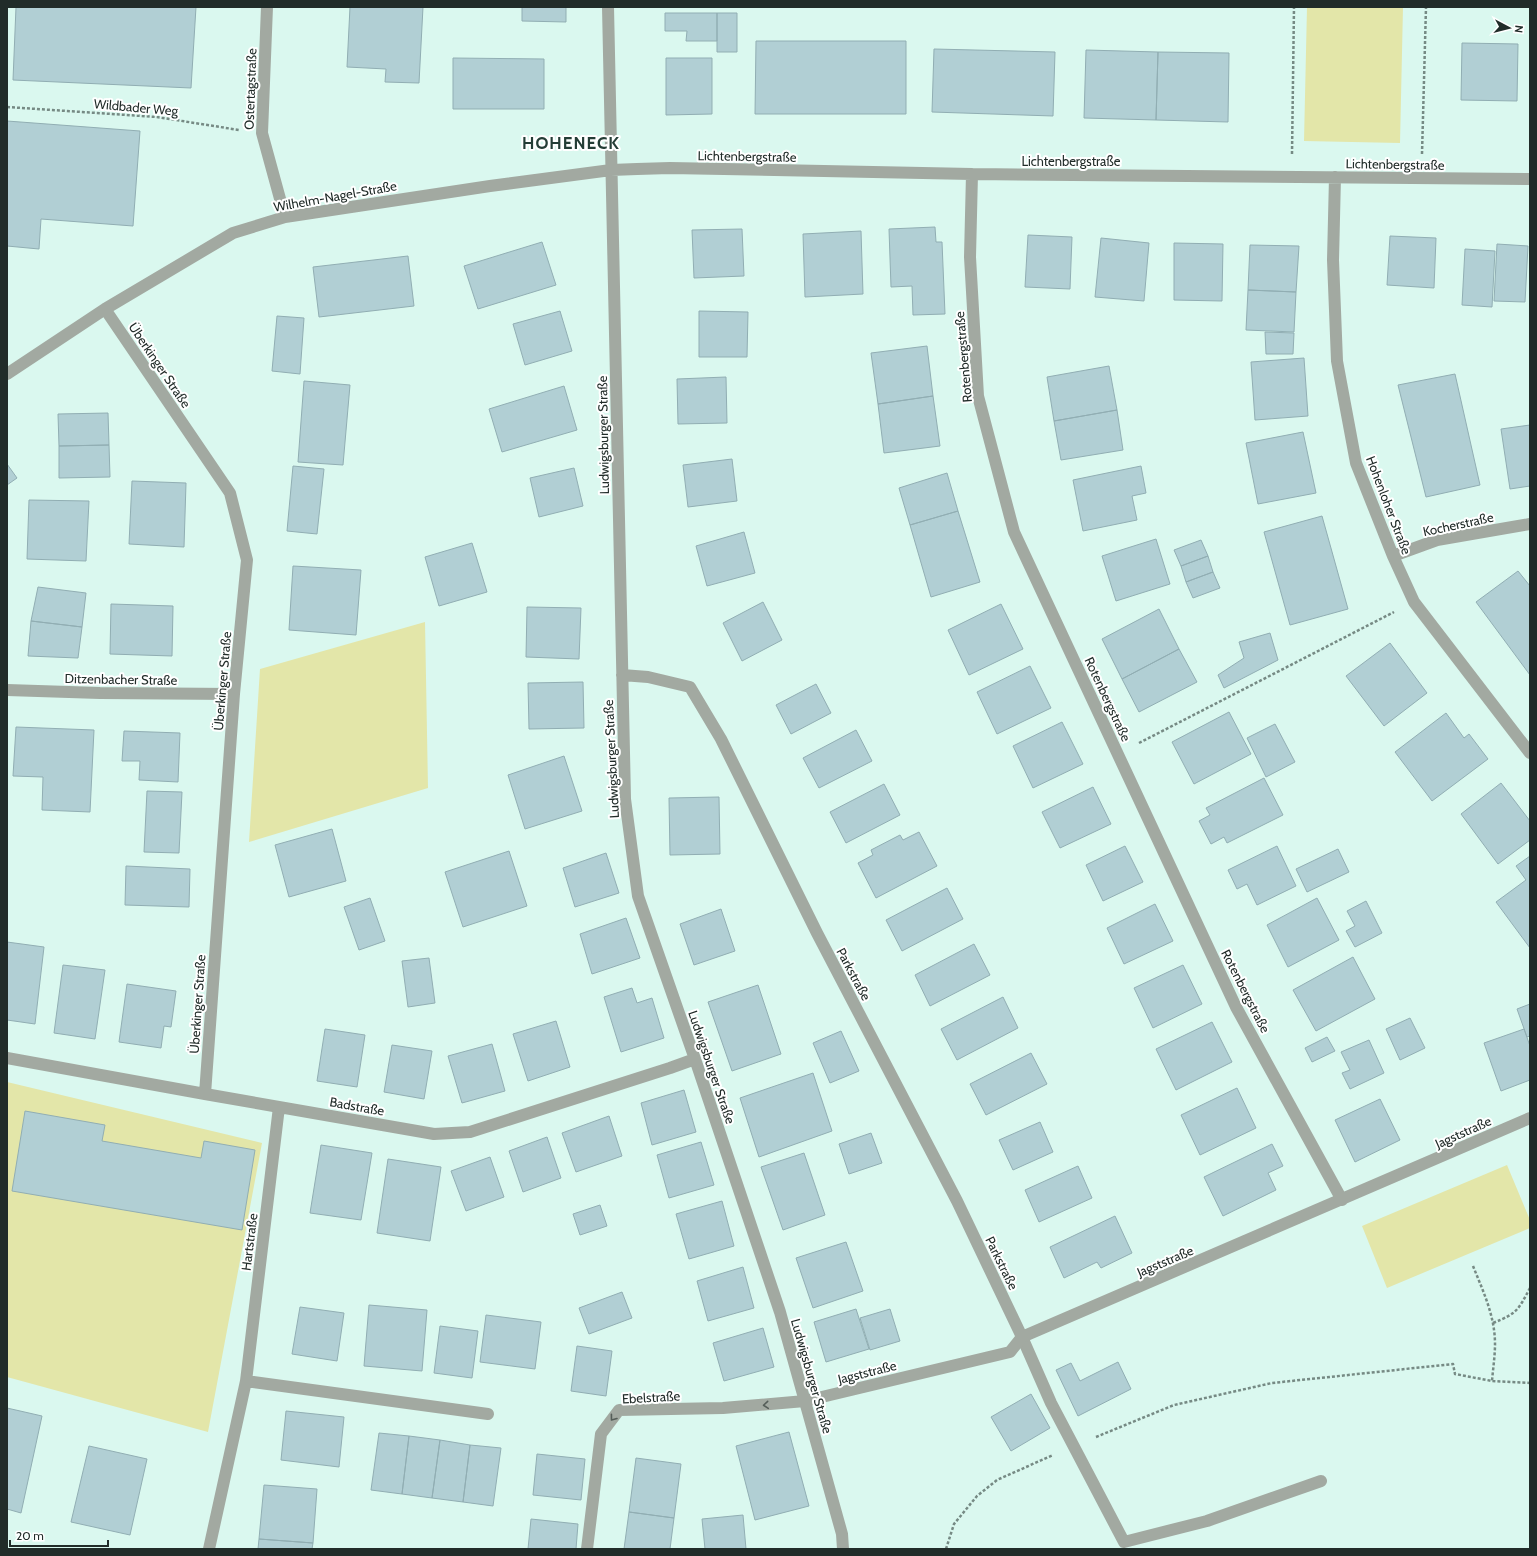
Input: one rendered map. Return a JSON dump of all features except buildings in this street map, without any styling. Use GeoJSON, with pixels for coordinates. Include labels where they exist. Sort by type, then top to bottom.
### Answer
{"type":"FeatureCollection","features":[{"type":"Feature","properties":{"kind":"street","name":"Ostertagstraße"},"geometry":{"type":"LineString","coordinates":[[267,7],[262,133],[285,217]]}},
{"type":"Feature","properties":{"kind":"street","name":"Ludwigsburger Straße"},"geometry":{"type":"LineString","coordinates":[[608,7],[625,799],[638,896],[695,1059],[777,1305],[842,1534],[843,1549]]}},
{"type":"Feature","properties":{"kind":"street","name":"Lichtenbergstraße"},"geometry":{"type":"LineString","coordinates":[[611,170],[670,168],[972,174],[1530,179]]}},
{"type":"Feature","properties":{"kind":"street","name":"Wilhelm-Nagel-Straße"},"geometry":{"type":"LineString","coordinates":[[7,374],[105,309],[233,233],[285,217],[611,170]]}},
{"type":"Feature","properties":{"kind":"street","name":"Rotenbergstraße"},"geometry":{"type":"LineString","coordinates":[[972,174],[970,257],[978,396],[1014,532],[1236,1007],[1342,1200]]}},
{"type":"Feature","properties":{"kind":"street","name":"Hohenloher Straße"},"geometry":{"type":"LineString","coordinates":[[1335,177],[1333,260],[1338,361],[1356,463],[1393,556],[1414,602],[1530,753]]}},
{"type":"Feature","properties":{"kind":"street","name":"Überkinger Straße"},"geometry":{"type":"LineString","coordinates":[[105,309],[230,493],[247,560],[234,694],[205,1094]]}},
{"type":"Feature","properties":{"kind":"street","name":"Kocherstraße"},"geometry":{"type":"LineString","coordinates":[[1393,556],[1437,540],[1530,524]]}},
{"type":"Feature","properties":{"kind":"street","name":"Parkstraße"},"geometry":{"type":"LineString","coordinates":[[622,675],[648,677],[690,687],[721,739],[816,933],[957,1202],[1022,1338],[1051,1403],[1126,1546]]}},
{"type":"Feature","properties":{"kind":"street","name":"Ditzenbacher Straße"},"geometry":{"type":"LineString","coordinates":[[7,690],[100,693],[234,694]]}},
{"type":"Feature","properties":{"kind":"street","name":"Badstraße"},"geometry":{"type":"LineString","coordinates":[[7,1058],[434,1134],[470,1132],[695,1059]]}},
{"type":"Feature","properties":{"kind":"street","name":"Hartstraße"},"geometry":{"type":"LineString","coordinates":[[209,1549],[246,1381],[279,1107]]}},
{"type":"Feature","properties":{"kind":"street","name":"Jagststraße"},"geometry":{"type":"LineString","coordinates":[[805,1401],[1010,1352],[1022,1338],[1530,1118]]}},
{"type":"Feature","properties":{"kind":"street"},"geometry":{"type":"LineString","coordinates":[[246,1381],[488,1414]]}},
{"type":"Feature","properties":{"kind":"street","name":"Ebelstraße"},"geometry":{"type":"LineString","coordinates":[[587,1549],[601,1434],[619,1410],[723,1408],[805,1401]]}},
{"type":"Feature","properties":{"kind":"street"},"geometry":{"type":"LineString","coordinates":[[1126,1546],[1207,1521],[1321,1481]]}},
{"type":"Feature","properties":{"kind":"path"},"geometry":{"type":"LineString","coordinates":[[1292,176],[1294,7]]}},
{"type":"Feature","properties":{"kind":"path"},"geometry":{"type":"LineString","coordinates":[[1423,179],[1426,7]]}},
{"type":"Feature","properties":{"kind":"path","name":"Wildbader Weg"},"geometry":{"type":"LineString","coordinates":[[7,107],[157,117],[262,133]]}},
{"type":"Feature","properties":{"kind":"path"},"geometry":{"type":"LineString","coordinates":[[1118,754],[1414,602]]}},
{"type":"Feature","properties":{"kind":"path"},"geometry":{"type":"LineString","coordinates":[[1472,1266],[1488,1303],[1493,1323],[1495,1344],[1492,1381]]}},
{"type":"Feature","properties":{"kind":"path"},"geometry":{"type":"LineString","coordinates":[[1493,1323],[1511,1316],[1518,1309],[1530,1288]]}},
{"type":"Feature","properties":{"kind":"path"},"geometry":{"type":"LineString","coordinates":[[946,1549],[954,1524],[977,1496],[997,1480],[1074,1446],[1174,1405],[1272,1383],[1453,1364],[1455,1374],[1492,1381],[1530,1383]]}},
{"type":"Feature","properties":{"kind":"green space"},"geometry":{"type":"Polygon","coordinates":[[[1307,7],[1403,7],[1400,143],[1304,141],[1307,7]]]}},
{"type":"Feature","properties":{"kind":"green space"},"geometry":{"type":"Polygon","coordinates":[[[425,622],[428,788],[249,842],[260,669],[425,622]]]}},
{"type":"Feature","properties":{"kind":"green space"},"geometry":{"type":"Polygon","coordinates":[[[7,1082],[262,1143],[208,1432],[7,1377],[7,1082]]]}},
{"type":"Feature","properties":{"kind":"green space"},"geometry":{"type":"Polygon","coordinates":[[[1507,1165],[1530,1220],[1530,1228],[1387,1288],[1362,1226],[1507,1165]]]}},
{"type":"Feature","properties":{"kind":"district","name":"HOHENECK"},"geometry":{"type":"Point","coordinates":[571,143]}}]}
